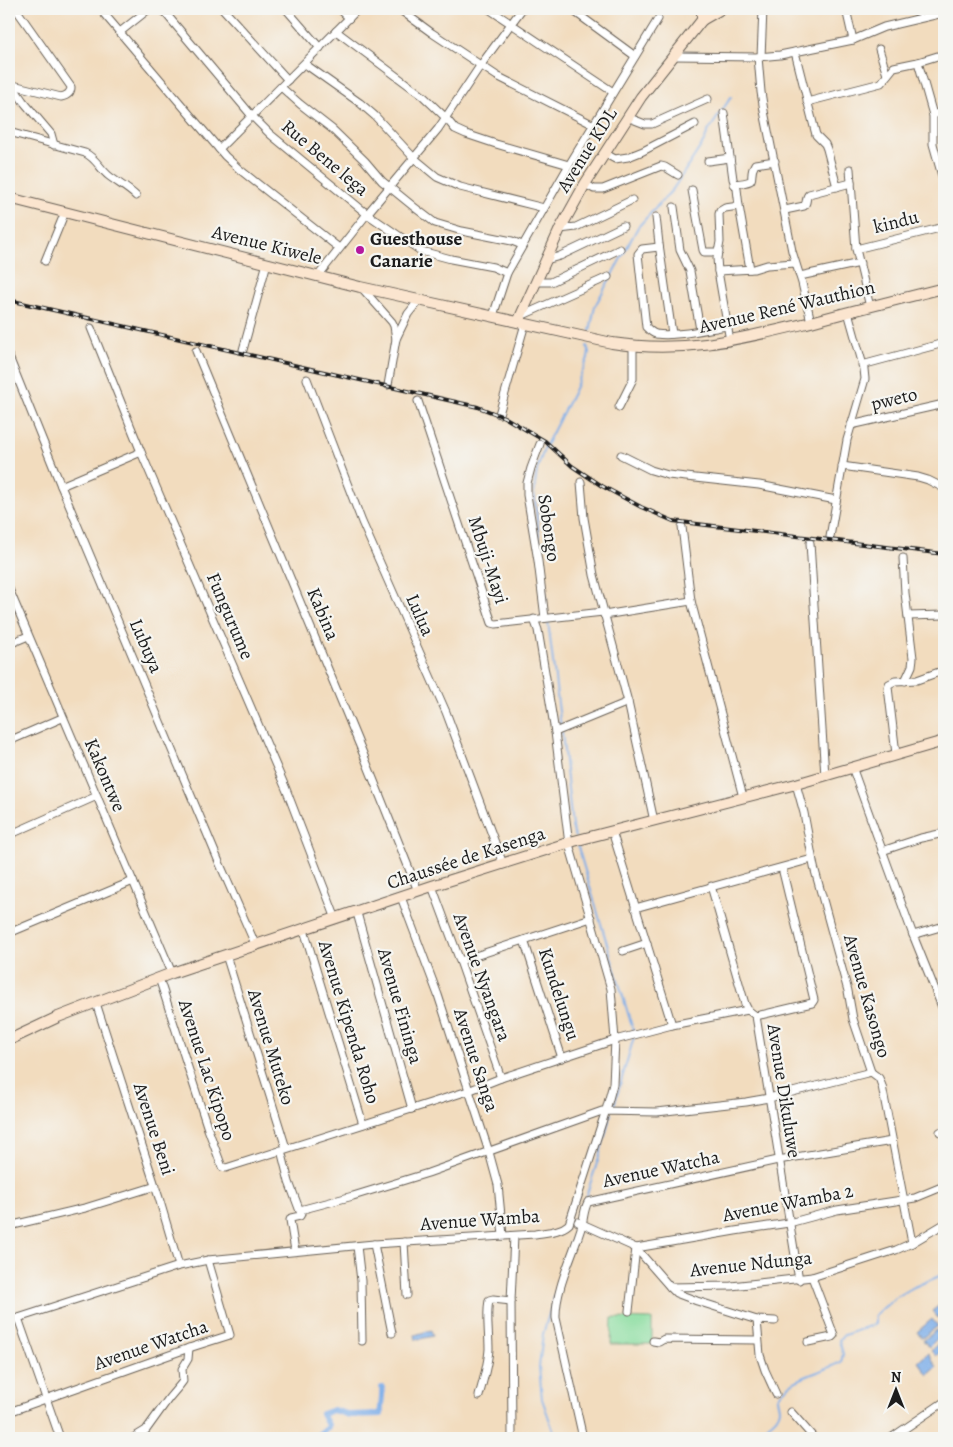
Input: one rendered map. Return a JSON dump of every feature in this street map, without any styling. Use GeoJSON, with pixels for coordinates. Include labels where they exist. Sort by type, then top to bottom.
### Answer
{"type":"FeatureCollection","features":[{"type":"Feature","properties":{"kind":"street"},"geometry":{"type":"LineString","coordinates":[[10,84],[61,97],[69,94],[71,90],[16,9]]}},
{"type":"Feature","properties":{"kind":"street"},"geometry":{"type":"LineString","coordinates":[[100,9],[219,149],[239,169],[339,248]]}},
{"type":"Feature","properties":{"kind":"street"},"geometry":{"type":"LineString","coordinates":[[120,32],[149,9]]}},
{"type":"Feature","properties":{"kind":"street","name":"Rue Bene lega"},"geometry":{"type":"LineString","coordinates":[[162,9],[252,116],[270,134],[367,214],[421,251],[493,267],[507,273]]}},
{"type":"Feature","properties":{"kind":"street"},"geometry":{"type":"LineString","coordinates":[[223,9],[288,80]]}},
{"type":"Feature","properties":{"kind":"street"},"geometry":{"type":"LineString","coordinates":[[286,9],[320,48]]}},
{"type":"Feature","properties":{"kind":"street"},"geometry":{"type":"LineString","coordinates":[[340,9],[349,18]]}},
{"type":"Feature","properties":{"kind":"street"},"geometry":{"type":"LineString","coordinates":[[219,149],[358,9]]}},
{"type":"Feature","properties":{"kind":"street"},"geometry":{"type":"LineString","coordinates":[[398,9],[480,66],[514,86],[594,125]]}},
{"type":"Feature","properties":{"kind":"street"},"geometry":{"type":"LineString","coordinates":[[489,9],[613,92]]}},
{"type":"Feature","properties":{"kind":"street"},"geometry":{"type":"LineString","coordinates":[[318,276],[414,158],[522,9]]}},
{"type":"Feature","properties":{"kind":"street"},"geometry":{"type":"LineString","coordinates":[[571,9],[635,56]]}},
{"type":"Feature","properties":{"kind":"street"},"geometry":{"type":"LineString","coordinates":[[702,9],[702,20]]}},
{"type":"Feature","properties":{"kind":"street"},"geometry":{"type":"LineString","coordinates":[[702,20],[720,9]]}},
{"type":"Feature","properties":{"kind":"street"},"geometry":{"type":"LineString","coordinates":[[762,9],[761,92],[795,263],[811,322]]}},
{"type":"Feature","properties":{"kind":"street"},"geometry":{"type":"LineString","coordinates":[[846,9],[853,40]]}},
{"type":"Feature","properties":{"kind":"street"},"geometry":{"type":"LineString","coordinates":[[675,56],[760,57],[795,52],[853,40],[884,27],[940,10]]}},
{"type":"Feature","properties":{"kind":"street"},"geometry":{"type":"LineString","coordinates":[[493,316],[507,273],[522,245],[658,19]]}},
{"type":"Feature","properties":{"kind":"street","name":"Avenue KDL"},"geometry":{"type":"LineString","coordinates":[[521,321],[560,229],[585,184],[641,97],[702,20]]}},
{"type":"Feature","properties":{"kind":"street"},"geometry":{"type":"LineString","coordinates":[[336,31],[423,96],[455,129],[496,144],[569,165]]}},
{"type":"Feature","properties":{"kind":"street"},"geometry":{"type":"LineString","coordinates":[[879,50],[887,75]]}},
{"type":"Feature","properties":{"kind":"street"},"geometry":{"type":"LineString","coordinates":[[795,52],[816,135],[825,144],[837,187]]}},
{"type":"Feature","properties":{"kind":"street"},"geometry":{"type":"LineString","coordinates":[[807,102],[881,83],[894,67],[944,54]]}},
{"type":"Feature","properties":{"kind":"street"},"geometry":{"type":"LineString","coordinates":[[918,62],[933,115],[933,144],[944,183]]}},
{"type":"Feature","properties":{"kind":"street"},"geometry":{"type":"LineString","coordinates":[[305,64],[360,103],[375,116],[414,158],[437,177],[468,189],[544,208]]}},
{"type":"Feature","properties":{"kind":"street"},"geometry":{"type":"LineString","coordinates":[[10,84],[51,134],[54,145]]}},
{"type":"Feature","properties":{"kind":"street"},"geometry":{"type":"LineString","coordinates":[[281,87],[332,129],[365,161],[382,181],[435,223],[522,245]]}},
{"type":"Feature","properties":{"kind":"street"},"geometry":{"type":"LineString","coordinates":[[627,117],[645,124],[652,124],[708,99]]}},
{"type":"Feature","properties":{"kind":"street"},"geometry":{"type":"LineString","coordinates":[[933,115],[944,111]]}},
{"type":"Feature","properties":{"kind":"street"},"geometry":{"type":"LineString","coordinates":[[724,113],[734,184],[737,189],[750,269]]}},
{"type":"Feature","properties":{"kind":"street"},"geometry":{"type":"LineString","coordinates":[[604,153],[615,159],[628,157],[695,124]]}},
{"type":"Feature","properties":{"kind":"street"},"geometry":{"type":"LineString","coordinates":[[9,132],[91,156],[103,170],[136,196]]}},
{"type":"Feature","properties":{"kind":"street"},"geometry":{"type":"LineString","coordinates":[[708,161],[730,158]]}},
{"type":"Feature","properties":{"kind":"street"},"geometry":{"type":"LineString","coordinates":[[734,184],[750,181],[755,164],[775,161]]}},
{"type":"Feature","properties":{"kind":"street"},"geometry":{"type":"LineString","coordinates":[[585,184],[594,189],[603,189],[661,166],[678,175]]}},
{"type":"Feature","properties":{"kind":"street","name":"kindu"},"geometry":{"type":"LineString","coordinates":[[850,169],[856,249],[870,307]]}},
{"type":"Feature","properties":{"kind":"street"},"geometry":{"type":"LineString","coordinates":[[784,210],[804,206],[806,197],[809,194],[851,183]]}},
{"type":"Feature","properties":{"kind":"street"},"geometry":{"type":"LineString","coordinates":[[692,190],[703,250],[704,252],[719,252]]}},
{"type":"Feature","properties":{"kind":"street","name":"Avenue Kiwele"},"geometry":{"type":"LineString","coordinates":[[9,198],[318,276],[419,300],[521,321]]}},
{"type":"Feature","properties":{"kind":"street"},"geometry":{"type":"LineString","coordinates":[[560,229],[576,227],[632,200]]}},
{"type":"Feature","properties":{"kind":"street"},"geometry":{"type":"LineString","coordinates":[[730,341],[718,271],[720,211],[724,208],[740,206]]}},
{"type":"Feature","properties":{"kind":"street"},"geometry":{"type":"LineString","coordinates":[[674,207],[680,250],[690,271],[700,330]]}},
{"type":"Feature","properties":{"kind":"street"},"geometry":{"type":"LineString","coordinates":[[45,261],[65,212]]}},
{"type":"Feature","properties":{"kind":"street"},"geometry":{"type":"LineString","coordinates":[[656,217],[672,334]]}},
{"type":"Feature","properties":{"kind":"street"},"geometry":{"type":"LineString","coordinates":[[546,260],[560,256],[623,226]]}},
{"type":"Feature","properties":{"kind":"street","name":"kindu"},"geometry":{"type":"LineString","coordinates":[[856,249],[944,227]]}},
{"type":"Feature","properties":{"kind":"street"},"geometry":{"type":"LineString","coordinates":[[659,247],[642,249],[638,254],[646,328],[657,334],[672,334],[727,326]]}},
{"type":"Feature","properties":{"kind":"street"},"geometry":{"type":"LineString","coordinates":[[536,282],[551,282],[620,249]]}},
{"type":"Feature","properties":{"kind":"street"},"geometry":{"type":"LineString","coordinates":[[243,350],[267,263]]}},
{"type":"Feature","properties":{"kind":"street"},"geometry":{"type":"LineString","coordinates":[[718,271],[758,268],[768,264],[795,263]]}},
{"type":"Feature","properties":{"kind":"street"},"geometry":{"type":"LineString","coordinates":[[800,276],[860,263]]}},
{"type":"Feature","properties":{"kind":"street"},"geometry":{"type":"LineString","coordinates":[[499,414],[521,321],[608,277]]}},
{"type":"Feature","properties":{"kind":"street"},"geometry":{"type":"LineString","coordinates":[[360,286],[392,322],[396,339]]}},
{"type":"Feature","properties":{"kind":"street","name":"Avenue René Wauthion"},"geometry":{"type":"LineString","coordinates":[[521,321],[612,343],[633,346],[687,347],[730,341],[848,312],[944,292]]}},
{"type":"Feature","properties":{"kind":"street"},"geometry":{"type":"LineString","coordinates":[[388,385],[396,339],[406,318],[419,300]]}},
{"type":"Feature","properties":{"kind":"street"},"geometry":{"type":"LineString","coordinates":[[830,537],[846,440],[865,379],[848,312]]}},
{"type":"Feature","properties":{"kind":"street","name":"Fungurume"},"geometry":{"type":"LineString","coordinates":[[90,328],[141,452],[286,789],[336,919]]}},
{"type":"Feature","properties":{"kind":"street"},"geometry":{"type":"LineString","coordinates":[[862,365],[944,343]]}},
{"type":"Feature","properties":{"kind":"street"},"geometry":{"type":"LineString","coordinates":[[619,407],[632,379],[633,346]]}},
{"type":"Feature","properties":{"kind":"street","name":"Kabina"},"geometry":{"type":"LineString","coordinates":[[196,351],[359,742],[418,891]]}},
{"type":"Feature","properties":{"kind":"street","name":"Lubuya"},"geometry":{"type":"LineString","coordinates":[[9,357],[60,486],[256,946]]}},
{"type":"Feature","properties":{"kind":"street","name":"Lulua"},"geometry":{"type":"LineString","coordinates":[[307,379],[362,522],[446,712],[503,864]]}},
{"type":"Feature","properties":{"kind":"street","name":"Mbuji-Mayi"},"geometry":{"type":"LineString","coordinates":[[418,401],[493,624],[603,614],[691,600]]}},
{"type":"Feature","properties":{"kind":"street","name":"pweto"},"geometry":{"type":"LineString","coordinates":[[851,425],[944,404]]}},
{"type":"Feature","properties":{"kind":"street","name":"Sobongo"},"geometry":{"type":"LineString","coordinates":[[540,444],[527,483],[527,495],[545,618]]}},
{"type":"Feature","properties":{"kind":"street"},"geometry":{"type":"LineString","coordinates":[[60,486],[141,452]]}},
{"type":"Feature","properties":{"kind":"street"},"geometry":{"type":"LineString","coordinates":[[620,455],[668,476],[759,485],[836,500]]}},
{"type":"Feature","properties":{"kind":"street"},"geometry":{"type":"LineString","coordinates":[[842,466],[918,477],[944,488]]}},
{"type":"Feature","properties":{"kind":"street"},"geometry":{"type":"LineString","coordinates":[[582,482],[587,542],[594,575],[628,702],[654,820]]}},
{"type":"Feature","properties":{"kind":"street"},"geometry":{"type":"LineString","coordinates":[[682,526],[691,600],[743,797]]}},
{"type":"Feature","properties":{"kind":"street"},"geometry":{"type":"LineString","coordinates":[[810,543],[825,776]]}},
{"type":"Feature","properties":{"kind":"street"},"geometry":{"type":"LineString","coordinates":[[903,558],[904,592],[914,658],[905,681]]}},
{"type":"Feature","properties":{"kind":"street","name":"Kakontwe"},"geometry":{"type":"LineString","coordinates":[[9,589],[172,974]]}},
{"type":"Feature","properties":{"kind":"street"},"geometry":{"type":"LineString","coordinates":[[908,616],[944,616]]}},
{"type":"Feature","properties":{"kind":"street"},"geometry":{"type":"LineString","coordinates":[[534,620],[538,630],[574,842],[591,918],[611,989],[615,1040],[614,1078],[610,1111],[572,1218],[636,1248],[676,1293],[757,1320],[775,1321]]}},
{"type":"Feature","properties":{"kind":"street"},"geometry":{"type":"LineString","coordinates":[[9,644],[28,636]]}},
{"type":"Feature","properties":{"kind":"street"},"geometry":{"type":"LineString","coordinates":[[896,754],[888,686],[893,682],[917,680],[939,672]]}},
{"type":"Feature","properties":{"kind":"street"},"geometry":{"type":"LineString","coordinates":[[555,732],[628,702]]}},
{"type":"Feature","properties":{"kind":"street"},"geometry":{"type":"LineString","coordinates":[[9,741],[62,718]]}},
{"type":"Feature","properties":{"kind":"street","name":"Chaussée de Kasenga"},"geometry":{"type":"LineString","coordinates":[[9,1040],[58,1017],[159,978],[357,913],[432,886],[612,831],[796,784],[944,741]]}},
{"type":"Feature","properties":{"kind":"street"},"geometry":{"type":"LineString","coordinates":[[852,767],[913,935],[944,1012]]}},
{"type":"Feature","properties":{"kind":"street","name":"Avenue Kasongo"},"geometry":{"type":"LineString","coordinates":[[796,784],[804,813],[812,859],[854,1019],[871,1072],[879,1078],[882,1086],[912,1243]]}},
{"type":"Feature","properties":{"kind":"street"},"geometry":{"type":"LineString","coordinates":[[9,836],[97,796]]}},
{"type":"Feature","properties":{"kind":"street"},"geometry":{"type":"LineString","coordinates":[[612,831],[672,1025]]}},
{"type":"Feature","properties":{"kind":"street"},"geometry":{"type":"LineString","coordinates":[[882,851],[921,838],[944,834]]}},
{"type":"Feature","properties":{"kind":"street"},"geometry":{"type":"LineString","coordinates":[[635,908],[812,859]]}},
{"type":"Feature","properties":{"kind":"street"},"geometry":{"type":"LineString","coordinates":[[756,1016],[812,1003],[814,1000],[782,868]]}},
{"type":"Feature","properties":{"kind":"street"},"geometry":{"type":"LineString","coordinates":[[9,933],[133,881]]}},
{"type":"Feature","properties":{"kind":"street","name":"Avenue Nyangara"},"geometry":{"type":"LineString","coordinates":[[432,886],[501,1078]]}},
{"type":"Feature","properties":{"kind":"street","name":"Avenue Dikuluwe"},"geometry":{"type":"LineString","coordinates":[[711,886],[744,1000],[748,1010],[756,1016],[798,1280]]}},
{"type":"Feature","properties":{"kind":"street","name":"Avenue Sanga"},"geometry":{"type":"LineString","coordinates":[[401,898],[438,995],[489,1152],[498,1185],[503,1236]]}},
{"type":"Feature","properties":{"kind":"street","name":"Avenue Fininga"},"geometry":{"type":"LineString","coordinates":[[357,913],[412,1108]]}},
{"type":"Feature","properties":{"kind":"street"},"geometry":{"type":"LineString","coordinates":[[460,961],[591,918]]}},
{"type":"Feature","properties":{"kind":"street"},"geometry":{"type":"LineString","coordinates":[[913,935],[944,926]]}},
{"type":"Feature","properties":{"kind":"street","name":"Avenue Kipenda Roho"},"geometry":{"type":"LineString","coordinates":[[304,930],[364,1124]]}},
{"type":"Feature","properties":{"kind":"street","name":"Kundelungu"},"geometry":{"type":"LineString","coordinates":[[524,940],[562,1058]]}},
{"type":"Feature","properties":{"kind":"street"},"geometry":{"type":"LineString","coordinates":[[623,951],[646,943]]}},
{"type":"Feature","properties":{"kind":"street","name":"Avenue Muteko"},"geometry":{"type":"LineString","coordinates":[[226,955],[284,1149],[288,1182],[300,1210]]}},
{"type":"Feature","properties":{"kind":"street","name":"Avenue Lac Kipopo"},"geometry":{"type":"LineString","coordinates":[[159,978],[222,1167],[227,1168],[284,1149]]}},
{"type":"Feature","properties":{"kind":"street","name":"Avenue Beni"},"geometry":{"type":"LineString","coordinates":[[96,1003],[156,1186],[179,1266]]}},
{"type":"Feature","properties":{"kind":"street"},"geometry":{"type":"LineString","coordinates":[[284,1149],[468,1091],[615,1040],[672,1025],[748,1010]]}},
{"type":"Feature","properties":{"kind":"street"},"geometry":{"type":"LineString","coordinates":[[295,1251],[290,1220],[301,1215],[300,1210],[387,1186],[489,1152],[591,1114],[610,1111],[657,1112],[738,1103],[768,1098],[871,1072]]}},
{"type":"Feature","properties":{"kind":"street","name":"Avenue Watcha"},"geometry":{"type":"LineString","coordinates":[[583,1438],[556,1318],[556,1309],[558,1296],[582,1224],[586,1205],[589,1202],[778,1160],[892,1141]]}},
{"type":"Feature","properties":{"kind":"street"},"geometry":{"type":"LineString","coordinates":[[9,1226],[85,1208],[156,1186]]}},
{"type":"Feature","properties":{"kind":"street","name":"Avenue Wamba 2"},"geometry":{"type":"LineString","coordinates":[[636,1248],[789,1223],[837,1210],[904,1200],[925,1195],[944,1186]]}},
{"type":"Feature","properties":{"kind":"street","name":"Avenue Wamba"},"geometry":{"type":"LineString","coordinates":[[9,1321],[179,1266],[208,1260],[374,1244],[514,1236],[557,1230],[566,1227],[572,1218]]}},
{"type":"Feature","properties":{"kind":"street","name":"Avenue Ndunga"},"geometry":{"type":"LineString","coordinates":[[670,1287],[723,1287],[812,1277],[859,1263],[912,1243],[944,1224]]}},
{"type":"Feature","properties":{"kind":"street"},"geometry":{"type":"LineString","coordinates":[[512,1438],[511,1301],[514,1236]]}},
{"type":"Feature","properties":{"kind":"street"},"geometry":{"type":"LineString","coordinates":[[404,1242],[407,1295]]}},
{"type":"Feature","properties":{"kind":"street"},"geometry":{"type":"LineString","coordinates":[[374,1244],[392,1333]]}},
{"type":"Feature","properties":{"kind":"street"},"geometry":{"type":"LineString","coordinates":[[357,1246],[361,1281],[362,1341]]}},
{"type":"Feature","properties":{"kind":"street"},"geometry":{"type":"LineString","coordinates":[[629,1311],[636,1248]]}},
{"type":"Feature","properties":{"kind":"street","name":"Avenue Watcha"},"geometry":{"type":"LineString","coordinates":[[9,1412],[228,1336],[230,1334],[208,1260]]}},
{"type":"Feature","properties":{"kind":"street"},"geometry":{"type":"LineString","coordinates":[[808,1342],[834,1335],[812,1277]]}},
{"type":"Feature","properties":{"kind":"street"},"geometry":{"type":"LineString","coordinates":[[479,1396],[489,1350],[489,1300],[511,1301]]}},
{"type":"Feature","properties":{"kind":"street"},"geometry":{"type":"LineString","coordinates":[[18,1318],[60,1438]]}},
{"type":"Feature","properties":{"kind":"street"},"geometry":{"type":"LineString","coordinates":[[757,1320],[762,1363],[776,1394]]}},
{"type":"Feature","properties":{"kind":"street"},"geometry":{"type":"LineString","coordinates":[[653,1341],[664,1339],[758,1340]]}},
{"type":"Feature","properties":{"kind":"street"},"geometry":{"type":"LineString","coordinates":[[133,1438],[146,1430],[182,1382],[182,1370],[188,1359],[189,1348]]}},
{"type":"Feature","properties":{"kind":"street"},"geometry":{"type":"LineString","coordinates":[[891,1438],[944,1402]]}},
{"type":"Feature","properties":{"kind":"street"},"geometry":{"type":"LineString","coordinates":[[791,1412],[814,1438]]}},
{"type":"Feature","properties":{"kind":"green space"},"geometry":{"type":"Polygon","coordinates":[[[612,1318],[652,1319],[652,1344],[611,1344],[612,1318]]]}},
{"type":"Feature","properties":{"kind":"water"},"geometry":{"type":"Polygon","coordinates":[[[941,1304],[944,1314],[938,1318],[932,1311],[941,1304]]]}},
{"type":"Feature","properties":{"kind":"water"},"geometry":{"type":"Polygon","coordinates":[[[932,1319],[938,1326],[922,1338],[917,1332],[932,1319]]]}},
{"type":"Feature","properties":{"kind":"water"},"geometry":{"type":"Polygon","coordinates":[[[940,1328],[943,1333],[929,1347],[923,1340],[940,1328]]]}},
{"type":"Feature","properties":{"kind":"water"},"geometry":{"type":"Polygon","coordinates":[[[431,1330],[433,1336],[416,1340],[415,1335],[431,1330]]]}},
{"type":"Feature","properties":{"kind":"water"},"geometry":{"type":"Polygon","coordinates":[[[944,1337],[944,1349],[936,1356],[931,1351],[944,1337]]]}},
{"type":"Feature","properties":{"kind":"water"},"geometry":{"type":"Polygon","coordinates":[[[928,1353],[937,1367],[928,1375],[918,1362],[928,1353]]]}},
{"type":"Feature","properties":{"kind":"waterway"},"geometry":{"type":"LineString","coordinates":[[590,331],[595,306],[638,227],[673,189],[731,97]]}},
{"type":"Feature","properties":{"kind":"waterway"},"geometry":{"type":"LineString","coordinates":[[546,599],[534,492],[537,470],[544,449],[574,391],[588,358],[587,346]]}},
{"type":"Feature","properties":{"kind":"waterway"},"geometry":{"type":"LineString","coordinates":[[548,621],[561,728]]}},
{"type":"Feature","properties":{"kind":"waterway"},"geometry":{"type":"LineString","coordinates":[[562,732],[572,826],[575,837]]}},
{"type":"Feature","properties":{"kind":"waterway"},"geometry":{"type":"LineString","coordinates":[[577,844],[633,1030]]}},
{"type":"Feature","properties":{"kind":"waterway"},"geometry":{"type":"LineString","coordinates":[[613,1109],[634,1037]]}},
{"type":"Feature","properties":{"kind":"waterway"},"geometry":{"type":"LineString","coordinates":[[580,1215],[611,1114]]}},
{"type":"Feature","properties":{"kind":"waterway"},"geometry":{"type":"LineString","coordinates":[[556,1438],[542,1399],[539,1367],[543,1334],[576,1225]]}},
{"type":"Feature","properties":{"kind":"waterway"},"geometry":{"type":"LineString","coordinates":[[716,1438],[727,1435],[747,1434],[757,1431],[772,1422],[779,1413],[778,1397],[784,1390],[807,1376],[841,1362],[843,1354],[839,1340],[842,1336],[875,1324],[875,1315],[895,1298],[914,1287],[944,1274]]}},
{"type":"Feature","properties":{"kind":"waterway"},"geometry":{"type":"LineString","coordinates":[[314,1438],[328,1427],[322,1414],[333,1410],[350,1415],[381,1414],[382,1388]]}},
{"type":"Feature","properties":{"kind":"railway"},"geometry":{"type":"LineString","coordinates":[[9,300],[478,407],[504,417],[545,441],[572,466],[602,486],[641,507],[673,521],[944,554]]}},
{"type":"Feature","properties":{"kind":"place","name":"Guesthouse Canarie"},"geometry":{"type":"Point","coordinates":[360,250]}}]}
